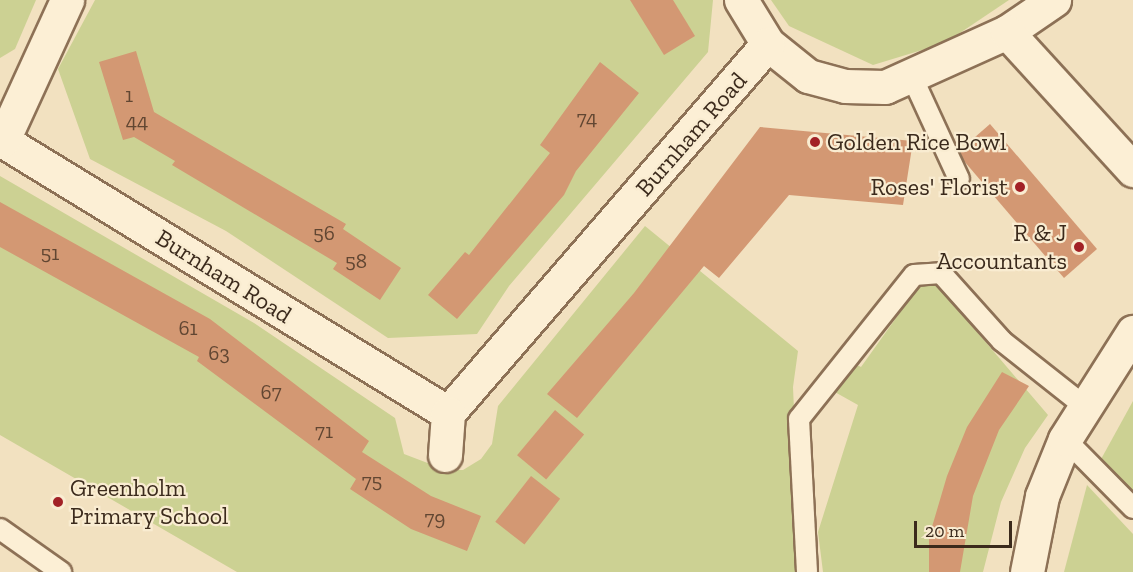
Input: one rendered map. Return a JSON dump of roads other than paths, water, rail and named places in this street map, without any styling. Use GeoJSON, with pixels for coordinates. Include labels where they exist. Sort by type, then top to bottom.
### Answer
{"type":"FeatureCollection","features":[{"type":"Feature","properties":{"kind":"street"},"geometry":{"type":"LineString","coordinates":[[1,139],[67,0]]}},
{"type":"Feature","properties":{"kind":"street"},"geometry":{"type":"LineString","coordinates":[[741,0],[768,44],[807,76],[845,86],[885,87],[913,79],[1007,32],[1054,0]]}},
{"type":"Feature","properties":{"kind":"street"},"geometry":{"type":"LineString","coordinates":[[1007,32],[1133,170]]}},
{"type":"Feature","properties":{"kind":"street","name":"Burnham Road"},"geometry":{"type":"LineString","coordinates":[[1,139],[448,413],[768,44]]}},
{"type":"Feature","properties":{"kind":"street"},"geometry":{"type":"LineString","coordinates":[[1027,572],[1042,496],[1065,439],[1083,405],[1133,332]]}},
{"type":"Feature","properties":{"kind":"street"},"geometry":{"type":"LineString","coordinates":[[445,455],[448,413]]}},
{"type":"Feature","properties":{"kind":"lane"},"geometry":{"type":"LineString","coordinates":[[913,79],[960,179]]}},
{"type":"Feature","properties":{"kind":"lane"},"geometry":{"type":"LineString","coordinates":[[807,572],[799,419],[914,275],[941,273],[1002,341],[1083,405]]}},
{"type":"Feature","properties":{"kind":"lane"},"geometry":{"type":"LineString","coordinates":[[1065,439],[1133,508]]}},
{"type":"Feature","properties":{"kind":"lane"},"geometry":{"type":"LineString","coordinates":[[0,529],[61,572]]}},
{"type":"Feature","properties":{"kind":"place","name":"Golden Rice Bowl"},"geometry":{"type":"Point","coordinates":[815,142]}},
{"type":"Feature","properties":{"kind":"place","name":"Roses' Florist"},"geometry":{"type":"Point","coordinates":[1020,187]}},
{"type":"Feature","properties":{"kind":"place","name":"R & J Accountants"},"geometry":{"type":"Point","coordinates":[1079,247]}},
{"type":"Feature","properties":{"kind":"place","name":"Greenholm Primary School"},"geometry":{"type":"Point","coordinates":[58,502]}}]}
